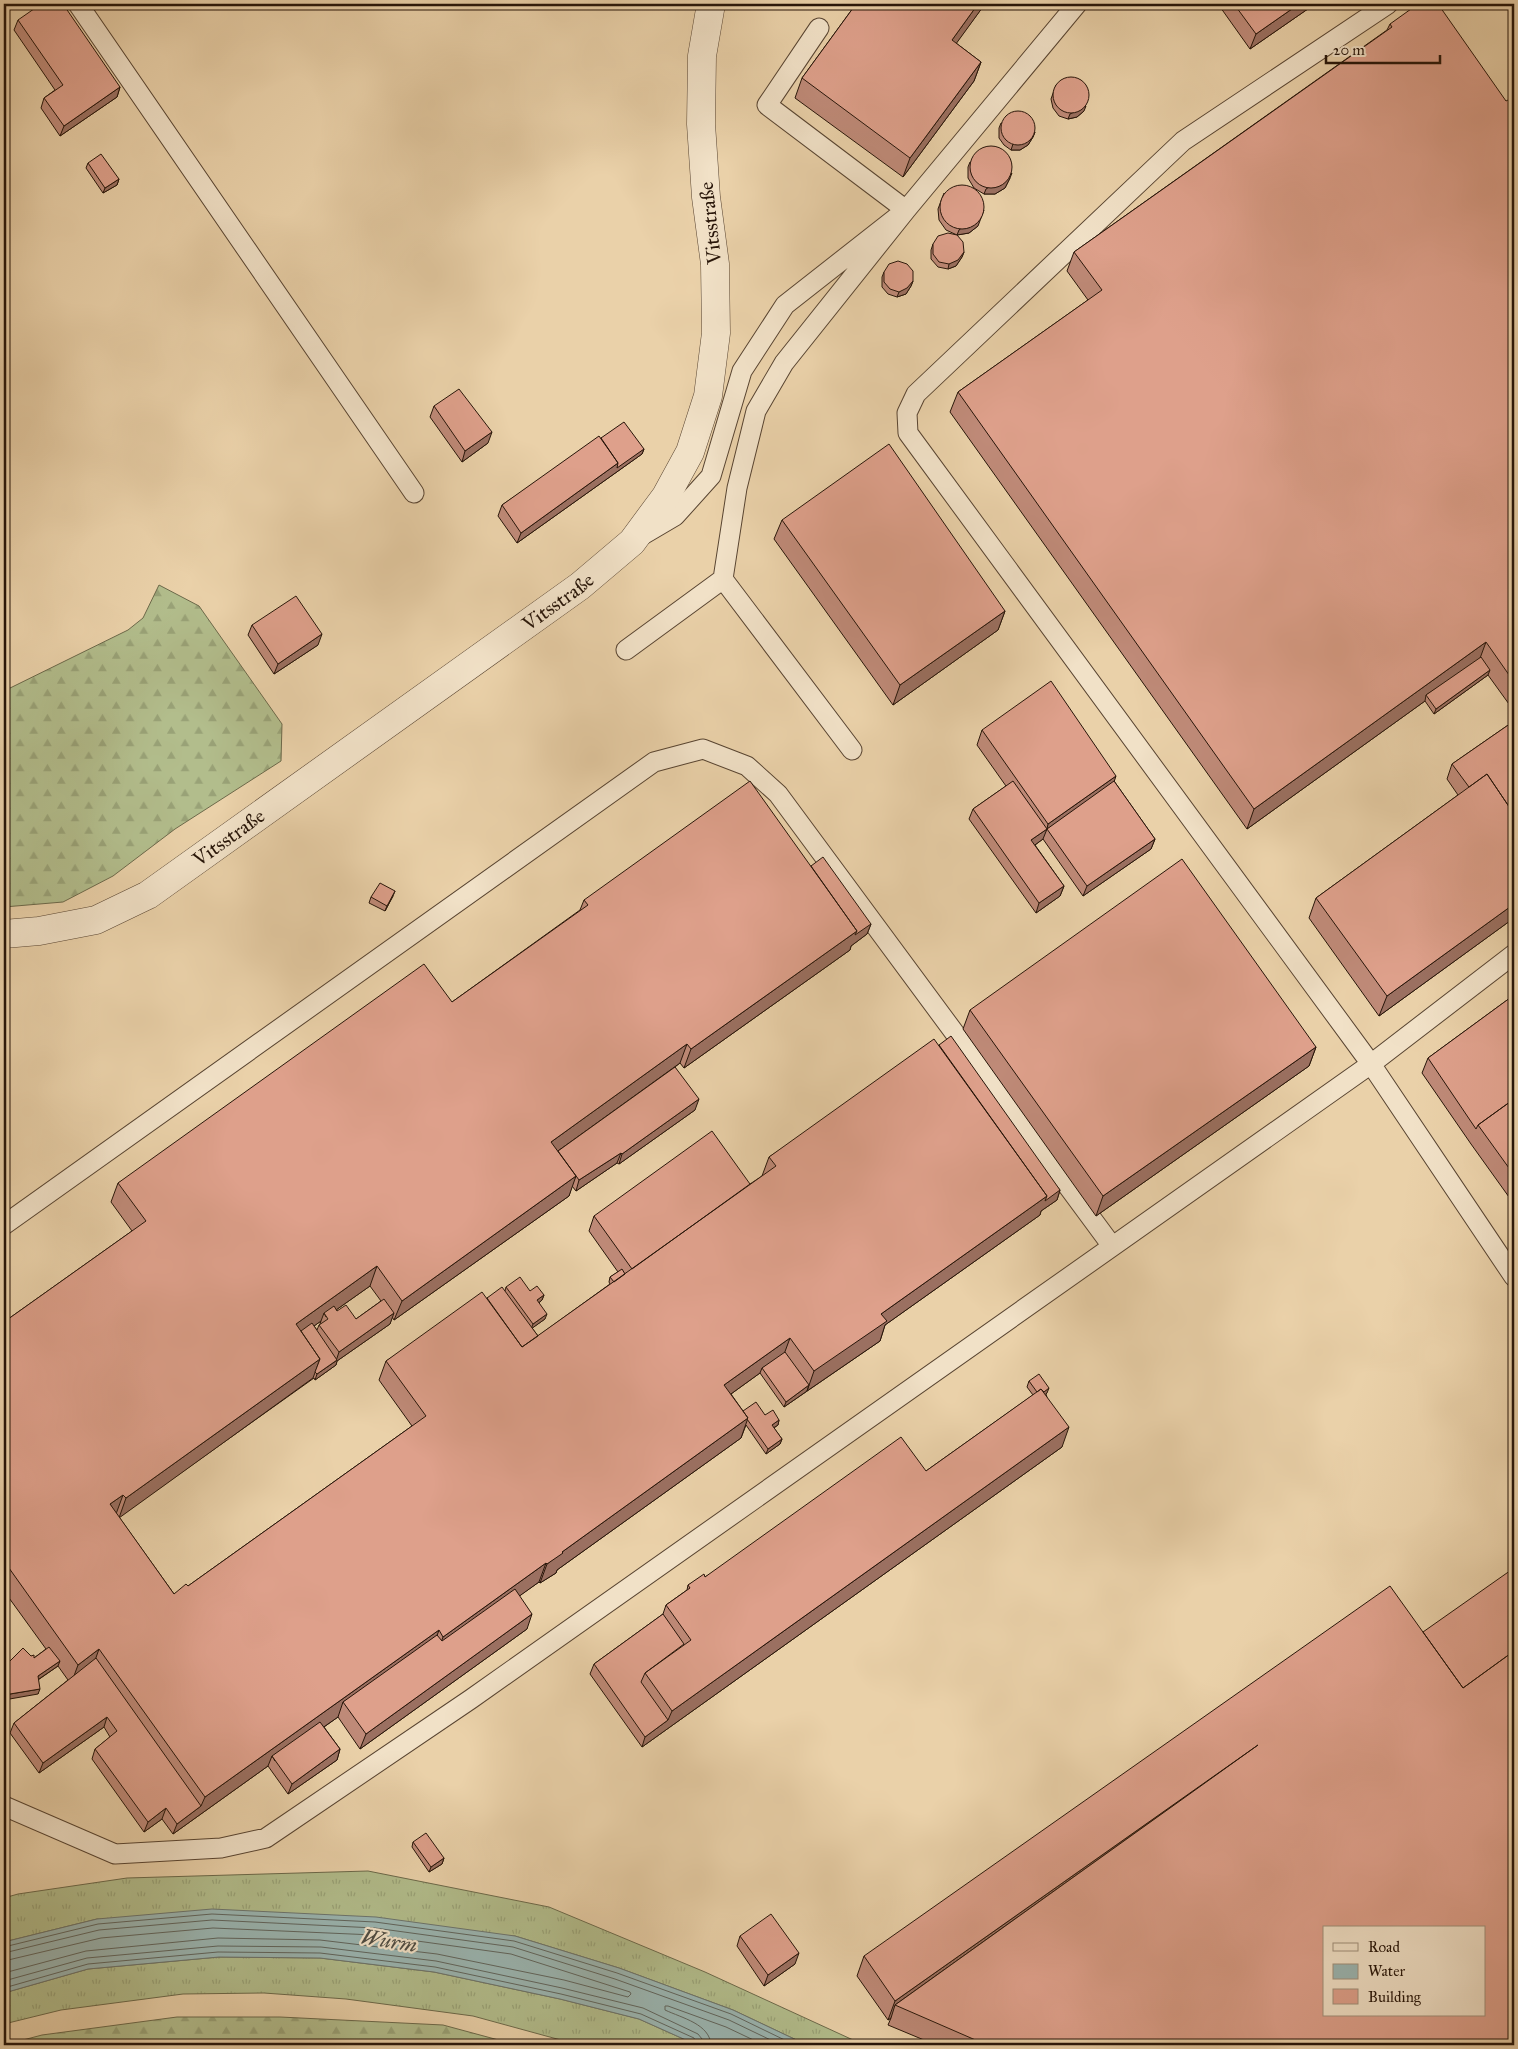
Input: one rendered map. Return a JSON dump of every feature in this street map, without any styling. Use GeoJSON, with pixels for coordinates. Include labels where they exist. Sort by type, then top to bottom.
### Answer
{"type":"FeatureCollection","features":[{"type":"Feature","properties":{"kind":"street","name":"Vitsstraße"},"geometry":{"type":"LineString","coordinates":[[4,934],[39,931],[96,920],[148,895],[580,586],[632,542],[666,496],[690,452],[708,396],[716,333],[715,264],[706,198],[701,124],[702,56],[711,4]]}},
{"type":"Feature","properties":{"kind":"lane"},"geometry":{"type":"LineString","coordinates":[[78,4],[414,493]]}},
{"type":"Feature","properties":{"kind":"lane"},"geometry":{"type":"LineString","coordinates":[[626,650],[723,579],[737,488],[756,411],[784,363],[906,210],[1077,4]]}},
{"type":"Feature","properties":{"kind":"lane"},"geometry":{"type":"LineString","coordinates":[[1388,4],[1183,141],[916,394],[907,413],[908,433],[1371,1064],[1514,1277]]}},
{"type":"Feature","properties":{"kind":"lane"},"geometry":{"type":"LineString","coordinates":[[819,28],[767,105],[906,210]]}},
{"type":"Feature","properties":{"kind":"lane"},"geometry":{"type":"LineString","coordinates":[[632,542],[675,516],[711,476],[742,370],[785,305],[906,210]]}},
{"type":"Feature","properties":{"kind":"lane"},"geometry":{"type":"LineString","coordinates":[[723,579],[852,750]]}},
{"type":"Feature","properties":{"kind":"lane"},"geometry":{"type":"LineString","coordinates":[[4,1224],[654,762],[703,749],[747,766],[778,794],[1112,1246]]}},
{"type":"Feature","properties":{"kind":"lane"},"geometry":{"type":"LineString","coordinates":[[4,1806],[115,1854],[221,1848],[266,1838],[471,1699],[1371,1064],[1514,954]]}},
{"type":"Feature","properties":{"kind":"green space"},"geometry":{"type":"Polygon","coordinates":[[[159,585],[199,606],[282,724],[281,761],[175,829],[113,876],[63,902],[4,907],[4,691],[128,630],[143,618],[159,585]]]}},
{"type":"Feature","properties":{"kind":"green space"},"geometry":{"type":"Polygon","coordinates":[[[368,1871],[549,1907],[705,1972],[864,2045],[807,2045],[733,2010],[619,1968],[515,1936],[97,1919],[4,1942],[4,1898],[18,1894],[127,1878],[368,1871]]]}},
{"type":"Feature","properties":{"kind":"green space"},"geometry":{"type":"Polygon","coordinates":[[[219,1957],[320,1958],[434,1972],[560,1999],[639,2019],[697,2045],[579,2045],[473,2016],[346,1999],[264,1993],[183,1994],[61,2010],[4,2024],[4,1993],[88,1969],[219,1957]]]}},
{"type":"Feature","properties":{"kind":"green space"},"geometry":{"type":"Polygon","coordinates":[[[177,2017],[280,2017],[443,2025],[517,2045],[4,2045],[42,2035],[177,2017]]]}},
{"type":"Feature","properties":{"kind":"water","name":"Wurm"},"geometry":{"type":"Polygon","coordinates":[[[212,1909],[376,1917],[515,1936],[619,1968],[733,2010],[807,2045],[697,2045],[639,2019],[560,1999],[434,1972],[320,1958],[219,1957],[88,1969],[4,1993],[4,1942],[97,1919],[212,1909]]]}},
{"type":"Feature","properties":{"kind":"building"},"geometry":{"type":"Polygon","coordinates":[[[41,4],[63,4],[120,87],[64,126],[44,98],[63,85],[18,20],[41,4]]]}},
{"type":"Feature","properties":{"kind":"building"},"geometry":{"type":"Polygon","coordinates":[[[856,4],[978,4],[952,40],[981,62],[910,158],[802,78],[856,4]]]}},
{"type":"Feature","properties":{"kind":"building"},"geometry":{"type":"Polygon","coordinates":[[[1234,4],[1299,4],[1256,34],[1234,4]]]}},
{"type":"Feature","properties":{"kind":"building"},"geometry":{"type":"Polygon","coordinates":[[[1418,4],[1438,4],[1506,101],[1508,100],[1514,109],[1514,682],[1486,642],[1254,809],[958,392],[1102,290],[1074,252],[1392,27],[1390,24],[1418,4]]]}},
{"type":"Feature","properties":{"kind":"building"},"geometry":{"type":"Polygon","coordinates":[[[1071,77],[1078,78],[1084,82],[1088,88],[1088,102],[1084,108],[1078,112],[1071,113],[1064,112],[1058,108],[1054,102],[1053,95],[1054,88],[1058,82],[1064,78],[1071,77]]]}},
{"type":"Feature","properties":{"kind":"building"},"geometry":{"type":"Polygon","coordinates":[[[1018,111],[1030,116],[1035,128],[1030,140],[1018,145],[1006,140],[1001,128],[1006,116],[1018,111]]]}},
{"type":"Feature","properties":{"kind":"building"},"geometry":{"type":"Polygon","coordinates":[[[995,146],[1003,149],[1009,155],[1012,167],[1009,179],[1003,185],[987,188],[979,185],[973,179],[970,163],[973,155],[979,149],[995,146]]]}},
{"type":"Feature","properties":{"kind":"building"},"geometry":{"type":"Polygon","coordinates":[[[101,154],[119,179],[105,188],[88,163],[101,154]]]}},
{"type":"Feature","properties":{"kind":"building"},"geometry":{"type":"Polygon","coordinates":[[[958,185],[966,185],[978,191],[984,207],[978,223],[966,229],[958,229],[946,223],[940,211],[940,203],[946,191],[958,185]]]}},
{"type":"Feature","properties":{"kind":"building"},"geometry":{"type":"Polygon","coordinates":[[[948,233],[957,235],[963,242],[964,252],[958,260],[949,264],[939,262],[933,254],[933,244],[938,236],[948,233]]]}},
{"type":"Feature","properties":{"kind":"building"},"geometry":{"type":"Polygon","coordinates":[[[898,261],[907,264],[913,271],[913,281],[907,288],[899,292],[890,289],[884,282],[884,272],[889,264],[898,261]]]}},
{"type":"Feature","properties":{"kind":"building"},"geometry":{"type":"Polygon","coordinates":[[[459,389],[492,432],[465,451],[434,406],[459,389]]]}},
{"type":"Feature","properties":{"kind":"building"},"geometry":{"type":"Polygon","coordinates":[[[624,422],[644,449],[617,468],[618,463],[601,438],[624,422]]]}},
{"type":"Feature","properties":{"kind":"building"},"geometry":{"type":"Polygon","coordinates":[[[599,436],[618,463],[521,533],[502,505],[599,436]]]}},
{"type":"Feature","properties":{"kind":"building"},"geometry":{"type":"Polygon","coordinates":[[[889,444],[1005,611],[900,685],[782,520],[889,444]]]}},
{"type":"Feature","properties":{"kind":"building"},"geometry":{"type":"Polygon","coordinates":[[[296,596],[322,634],[278,664],[252,625],[296,596]]]}},
{"type":"Feature","properties":{"kind":"building"},"geometry":{"type":"Polygon","coordinates":[[[1481,657],[1490,670],[1436,709],[1426,695],[1481,657]]]}},
{"type":"Feature","properties":{"kind":"building"},"geometry":{"type":"Polygon","coordinates":[[[1051,681],[1116,776],[1048,824],[982,730],[1051,681]]]}},
{"type":"Feature","properties":{"kind":"building"},"geometry":{"type":"Polygon","coordinates":[[[1514,721],[1514,814],[1487,774],[1469,787],[1452,764],[1514,721]]]}},
{"type":"Feature","properties":{"kind":"building"},"geometry":{"type":"Polygon","coordinates":[[[1487,774],[1514,814],[1514,904],[1387,996],[1316,898],[1487,774]]]}},
{"type":"Feature","properties":{"kind":"building"},"geometry":{"type":"Polygon","coordinates":[[[750,781],[857,931],[691,1049],[687,1044],[551,1142],[576,1176],[402,1301],[377,1266],[296,1324],[320,1359],[126,1498],[123,1495],[110,1504],[174,1594],[186,1584],[188,1586],[426,1416],[386,1361],[482,1292],[522,1347],[776,1166],[769,1157],[934,1039],[1047,1196],[881,1314],[887,1321],[814,1371],[790,1338],[724,1385],[748,1418],[563,1553],[546,1563],[443,1637],[439,1630],[205,1797],[99,1649],[78,1665],[4,1561],[4,1322],[146,1221],[118,1183],[424,964],[452,1002],[588,905],[584,900],[750,781]]]}},
{"type":"Feature","properties":{"kind":"building"},"geometry":{"type":"Polygon","coordinates":[[[1013,781],[1047,829],[1031,840],[1064,886],[1039,903],[973,809],[1013,781]]]}},
{"type":"Feature","properties":{"kind":"building"},"geometry":{"type":"Polygon","coordinates":[[[1114,781],[1155,839],[1087,886],[1047,829],[1114,781]]]}},
{"type":"Feature","properties":{"kind":"building"},"geometry":{"type":"Polygon","coordinates":[[[823,857],[871,924],[855,935],[857,931],[811,866],[823,857]]]}},
{"type":"Feature","properties":{"kind":"building"},"geometry":{"type":"Polygon","coordinates":[[[1182,859],[1316,1047],[1103,1196],[970,1010],[1182,859]]]}},
{"type":"Feature","properties":{"kind":"building"},"geometry":{"type":"Polygon","coordinates":[[[380,883],[395,891],[387,906],[371,897],[380,883]]]}},
{"type":"Feature","properties":{"kind":"building"},"geometry":{"type":"Polygon","coordinates":[[[1514,995],[1514,1099],[1478,1125],[1476,1129],[1428,1058],[1514,995]]]}},
{"type":"Feature","properties":{"kind":"building"},"geometry":{"type":"Polygon","coordinates":[[[951,1036],[1060,1190],[1045,1201],[1047,1196],[939,1045],[951,1036]]]}},
{"type":"Feature","properties":{"kind":"building"},"geometry":{"type":"Polygon","coordinates":[[[675,1067],[699,1099],[622,1154],[579,1180],[558,1151],[675,1067]]]}},
{"type":"Feature","properties":{"kind":"building"},"geometry":{"type":"Polygon","coordinates":[[[1514,1099],[1514,1175],[1478,1125],[1514,1099]]]}},
{"type":"Feature","properties":{"kind":"building"},"geometry":{"type":"Polygon","coordinates":[[[712,1131],[750,1184],[632,1269],[594,1216],[712,1131]]]}},
{"type":"Feature","properties":{"kind":"building"},"geometry":{"type":"Polygon","coordinates":[[[622,1269],[625,1274],[614,1282],[610,1277],[622,1269]]]}},
{"type":"Feature","properties":{"kind":"building"},"geometry":{"type":"Polygon","coordinates":[[[520,1277],[530,1291],[537,1286],[544,1295],[537,1300],[547,1314],[533,1324],[506,1287],[520,1277]]]}},
{"type":"Feature","properties":{"kind":"building"},"geometry":{"type":"Polygon","coordinates":[[[502,1287],[538,1336],[522,1347],[487,1298],[502,1287]]]}},
{"type":"Feature","properties":{"kind":"building"},"geometry":{"type":"Polygon","coordinates":[[[384,1299],[394,1313],[339,1352],[319,1325],[328,1319],[324,1313],[334,1306],[337,1311],[346,1305],[356,1319],[384,1299]]]}},
{"type":"Feature","properties":{"kind":"building"},"geometry":{"type":"Polygon","coordinates":[[[312,1323],[337,1360],[317,1374],[315,1372],[320,1359],[301,1331],[312,1323]]]}},
{"type":"Feature","properties":{"kind":"building"},"geometry":{"type":"Polygon","coordinates":[[[785,1352],[809,1385],[786,1402],[762,1368],[785,1352]]]}},
{"type":"Feature","properties":{"kind":"building"},"geometry":{"type":"Polygon","coordinates":[[[1039,1374],[1049,1388],[1044,1392],[1041,1389],[1037,1392],[1029,1381],[1039,1374]]]}},
{"type":"Feature","properties":{"kind":"building"},"geometry":{"type":"Polygon","coordinates":[[[1041,1389],[1069,1427],[672,1711],[645,1673],[691,1640],[666,1605],[690,1588],[688,1585],[704,1574],[705,1577],[901,1437],[926,1471],[1041,1389]]]}},
{"type":"Feature","properties":{"kind":"building"},"geometry":{"type":"Polygon","coordinates":[[[756,1402],[765,1415],[773,1410],[779,1420],[772,1425],[782,1439],[768,1449],[743,1411],[756,1402]]]}},
{"type":"Feature","properties":{"kind":"building"},"geometry":{"type":"Polygon","coordinates":[[[1514,1568],[1514,1651],[1463,1688],[1423,1632],[1514,1568]]]}},
{"type":"Feature","properties":{"kind":"building"},"geometry":{"type":"Polygon","coordinates":[[[1390,1586],[1463,1688],[1514,1651],[1514,2045],[987,2045],[895,2005],[1258,1745],[895,2001],[864,1956],[1390,1586]]]}},
{"type":"Feature","properties":{"kind":"building"},"geometry":{"type":"Polygon","coordinates":[[[515,1589],[532,1614],[366,1734],[343,1702],[437,1635],[442,1641],[515,1589]]]}},
{"type":"Feature","properties":{"kind":"building"},"geometry":{"type":"Polygon","coordinates":[[[663,1614],[684,1644],[645,1673],[641,1682],[668,1720],[645,1737],[594,1664],[663,1614]]]}},
{"type":"Feature","properties":{"kind":"building"},"geometry":{"type":"Polygon","coordinates":[[[49,1647],[60,1661],[38,1676],[40,1689],[4,1695],[4,1662],[10,1661],[23,1648],[31,1656],[34,1655],[34,1658],[49,1647]]]}},
{"type":"Feature","properties":{"kind":"building"},"geometry":{"type":"Polygon","coordinates":[[[96,1658],[201,1806],[177,1824],[166,1808],[148,1822],[95,1749],[117,1731],[107,1717],[43,1763],[14,1723],[96,1658]]]}},
{"type":"Feature","properties":{"kind":"building"},"geometry":{"type":"Polygon","coordinates":[[[320,1722],[340,1749],[292,1784],[272,1756],[320,1722]]]}},
{"type":"Feature","properties":{"kind":"building"},"geometry":{"type":"Polygon","coordinates":[[[426,1833],[444,1858],[431,1867],[413,1842],[426,1833]]]}},
{"type":"Feature","properties":{"kind":"building"},"geometry":{"type":"Polygon","coordinates":[[[771,1914],[799,1953],[768,1975],[740,1936],[771,1914]]]}}]}
